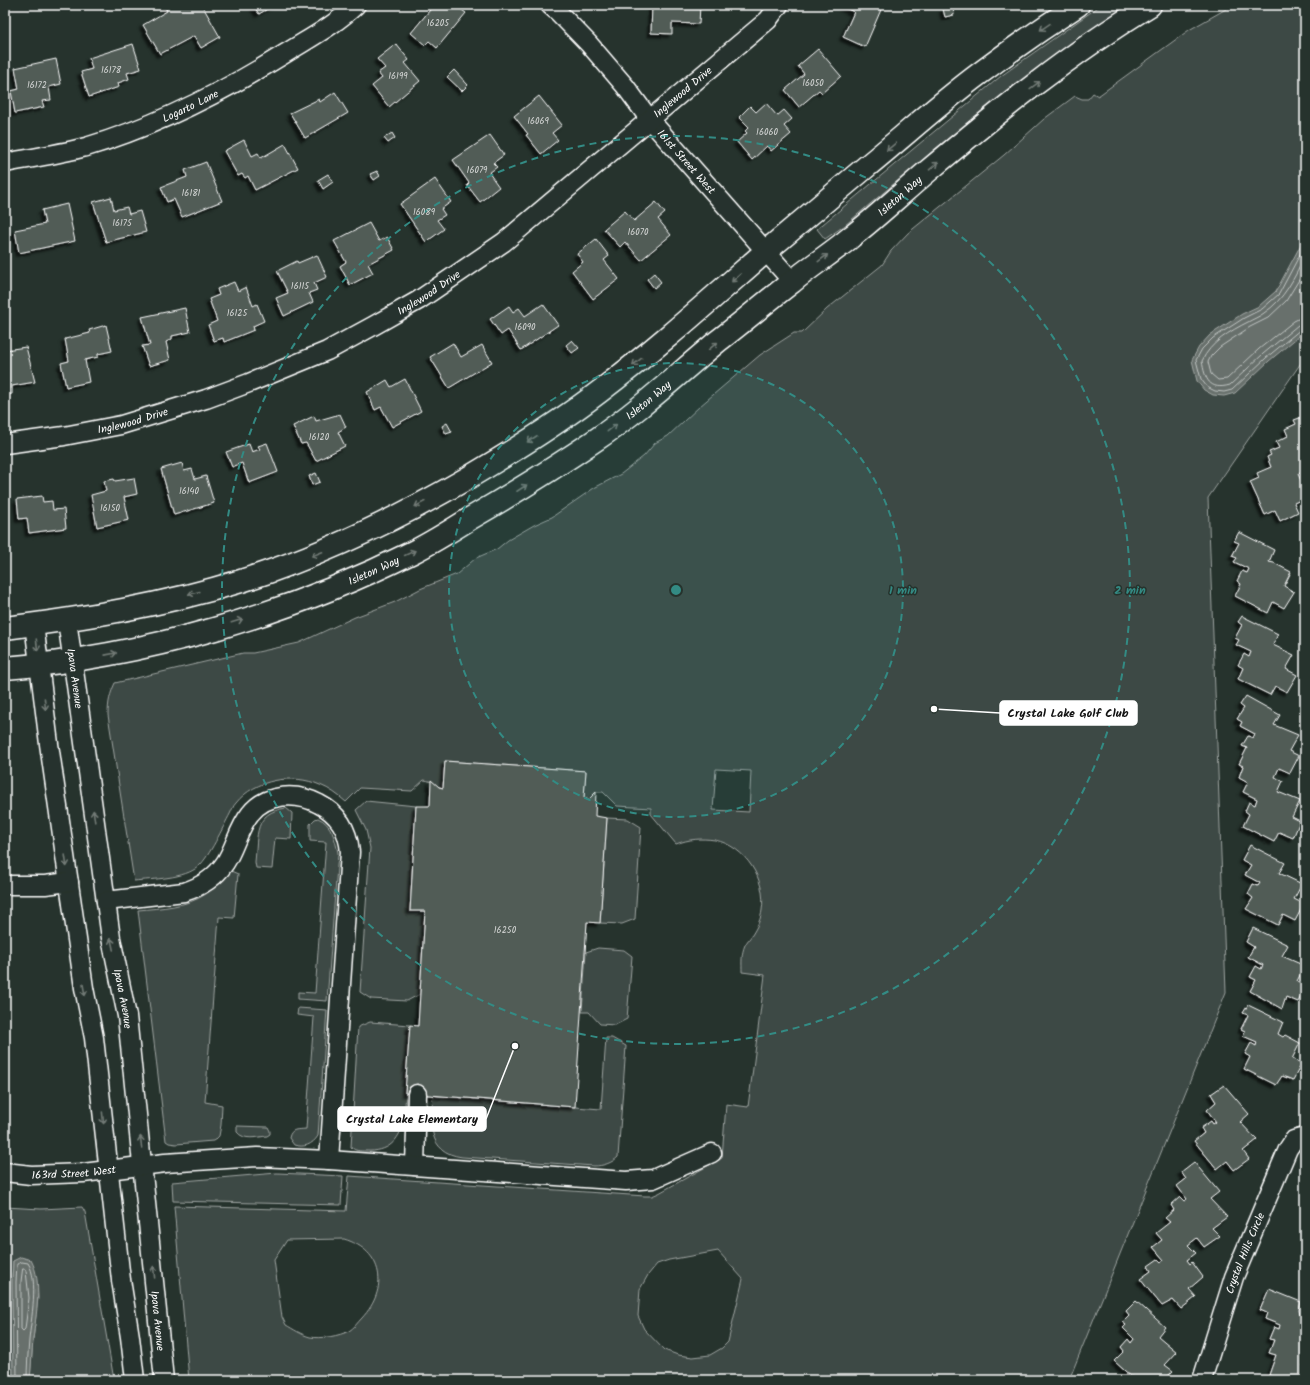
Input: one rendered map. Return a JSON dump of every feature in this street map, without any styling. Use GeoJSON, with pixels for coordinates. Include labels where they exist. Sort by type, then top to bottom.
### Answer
{"type":"FeatureCollection","features":[{"type":"Feature","properties":{"kind":"main road"},"geometry":{"type":"LineString","coordinates":[[5,628],[67,620],[138,607],[240,581],[297,562],[342,543],[386,523],[445,491],[488,466],[565,417],[635,364],[709,302],[765,252],[976,76],[1013,48],[1078,5]]}},
{"type":"Feature","properties":{"kind":"main road","name":"Isleton Way"},"geometry":{"type":"LineString","coordinates":[[5,668],[40,666],[120,652],[176,639],[285,607],[340,586],[416,551],[512,494],[598,438],[646,401],[792,281],[850,238],[928,171],[1017,98],[1124,20],[1150,5]]}},
{"type":"Feature","properties":{"kind":"street","name":"Logarto Lane"},"geometry":{"type":"LineString","coordinates":[[5,163],[84,147],[131,132],[179,112],[260,69],[342,18],[356,5]]}},
{"type":"Feature","properties":{"kind":"street","name":"161st Street West"},"geometry":{"type":"LineString","coordinates":[[550,5],[589,44],[650,120],[792,281]]}},
{"type":"Feature","properties":{"kind":"street","name":"Inglewood Drive"},"geometry":{"type":"LineString","coordinates":[[5,444],[64,436],[121,425],[206,399],[328,351],[419,300],[504,242],[768,20],[779,5]]}},
{"type":"Feature","properties":{"kind":"street","name":"Ipava Avenue"},"geometry":{"type":"LineString","coordinates":[[67,620],[111,938],[127,1016],[164,1380]]}},
{"type":"Feature","properties":{"kind":"street"},"geometry":{"type":"LineString","coordinates":[[34,624],[50,752],[84,988],[94,1038],[121,1280],[135,1380]]}},
{"type":"Feature","properties":{"kind":"street"},"geometry":{"type":"LineString","coordinates":[[106,901],[184,892],[195,889],[206,882],[225,863],[250,814],[257,806],[277,797],[304,797],[327,808],[340,820],[346,830],[350,852],[329,1160]]}},
{"type":"Feature","properties":{"kind":"street"},"geometry":{"type":"LineString","coordinates":[[5,885],[45,885],[69,882]]}},
{"type":"Feature","properties":{"kind":"street"},"geometry":{"type":"LineString","coordinates":[[416,1166],[417,1094]]}},
{"type":"Feature","properties":{"kind":"street","name":"Crystal Hills Circle"},"geometry":{"type":"LineString","coordinates":[[1202,1380],[1230,1288],[1247,1245],[1288,1148],[1294,1140],[1305,1136]]}},
{"type":"Feature","properties":{"kind":"street","name":"163rd Street West"},"geometry":{"type":"LineString","coordinates":[[5,1172],[31,1175],[83,1173],[143,1166],[257,1157],[329,1160],[626,1182],[653,1179],[712,1153]]}},
{"type":"Feature","properties":{"kind":"shaded area"},"geometry":{"type":"Polygon","coordinates":[[[1101,5],[1128,5],[1072,42],[1018,83],[935,149],[844,226],[825,239],[817,229],[1001,76],[1101,5]]]}},
{"type":"Feature","properties":{"kind":"shaded area"},"geometry":{"type":"Polygon","coordinates":[[[1233,5],[1305,5],[1305,357],[1208,498],[1226,992],[1069,1380],[189,1380],[174,1206],[346,1211],[349,1176],[652,1196],[722,1158],[726,1104],[748,1107],[765,975],[742,972],[742,958],[745,945],[760,920],[763,899],[761,887],[752,866],[736,849],[710,839],[690,840],[676,844],[651,814],[651,808],[617,806],[603,792],[596,792],[589,799],[584,797],[586,771],[445,761],[443,788],[430,781],[424,780],[412,791],[360,788],[346,802],[327,788],[309,781],[298,779],[275,780],[253,788],[235,804],[220,834],[199,866],[185,874],[177,876],[134,881],[108,715],[108,706],[115,683],[243,653],[253,653],[299,643],[355,617],[395,602],[420,589],[457,574],[476,558],[497,549],[508,540],[534,525],[552,517],[594,488],[621,474],[644,456],[655,443],[668,436],[700,406],[760,355],[794,333],[802,333],[827,309],[882,265],[891,251],[908,233],[1004,155],[1044,119],[1075,96],[1082,99],[1088,99],[1093,93],[1098,96],[1189,30],[1233,5]],[[716,769],[713,810],[749,812],[751,771],[716,769]],[[344,1239],[287,1240],[274,1260],[282,1317],[286,1325],[304,1335],[315,1338],[335,1336],[351,1330],[371,1307],[379,1283],[378,1272],[374,1262],[367,1252],[344,1239]],[[718,1251],[669,1260],[657,1264],[648,1275],[640,1289],[638,1316],[644,1329],[664,1350],[678,1355],[693,1357],[710,1355],[722,1348],[728,1342],[743,1279],[718,1251]]]}},
{"type":"Feature","properties":{"kind":"shaded area"},"geometry":{"type":"Polygon","coordinates":[[[366,801],[416,806],[410,910],[425,911],[420,994],[407,1001],[371,999],[360,992],[370,848],[366,830],[356,810],[366,801]]]}},
{"type":"Feature","properties":{"kind":"shaded area"},"geometry":{"type":"Polygon","coordinates":[[[286,808],[292,813],[291,839],[275,838],[272,869],[256,868],[257,834],[262,820],[275,811],[286,808]]]}},
{"type":"Feature","properties":{"kind":"shaded area"},"geometry":{"type":"Polygon","coordinates":[[[318,818],[330,828],[338,853],[327,1001],[298,999],[298,992],[315,993],[326,842],[310,841],[310,824],[318,818]]]}},
{"type":"Feature","properties":{"kind":"shaded area"},"geometry":{"type":"Polygon","coordinates":[[[607,818],[628,819],[641,827],[635,919],[622,924],[600,923],[607,818]]]}},
{"type":"Feature","properties":{"kind":"shaded area"},"geometry":{"type":"Polygon","coordinates":[[[231,871],[238,874],[234,918],[219,917],[205,1102],[222,1105],[219,1136],[213,1141],[176,1144],[169,1143],[166,1141],[138,910],[173,906],[190,902],[209,892],[231,871]]]}},
{"type":"Feature","properties":{"kind":"shaded area"},"geometry":{"type":"Polygon","coordinates":[[[598,948],[624,950],[632,956],[627,1019],[615,1025],[600,1024],[589,1012],[582,1012],[586,952],[598,948]]]}},
{"type":"Feature","properties":{"kind":"shaded area"},"geometry":{"type":"Polygon","coordinates":[[[298,1008],[327,1010],[318,1136],[313,1142],[304,1146],[294,1145],[289,1138],[293,1131],[306,1129],[314,1017],[297,1015],[298,1008]]]}},
{"type":"Feature","properties":{"kind":"shaded area"},"geometry":{"type":"Polygon","coordinates":[[[370,1022],[410,1025],[404,1122],[399,1135],[386,1148],[374,1151],[362,1151],[351,1147],[358,1027],[370,1022]]]}},
{"type":"Feature","properties":{"kind":"shaded area"},"geometry":{"type":"Polygon","coordinates":[[[606,1038],[612,1038],[626,1046],[618,1157],[613,1161],[604,1165],[594,1166],[462,1157],[450,1154],[436,1143],[432,1126],[433,1096],[601,1109],[606,1038]]]}},
{"type":"Feature","properties":{"kind":"shaded area"},"geometry":{"type":"Polygon","coordinates":[[[237,1126],[268,1127],[270,1134],[255,1138],[243,1137],[237,1132],[237,1126]]]}},
{"type":"Feature","properties":{"kind":"shaded area"},"geometry":{"type":"Polygon","coordinates":[[[277,1173],[343,1176],[341,1205],[173,1201],[172,1182],[277,1173]]]}},
{"type":"Feature","properties":{"kind":"shaded area"},"geometry":{"type":"Polygon","coordinates":[[[5,1207],[41,1209],[82,1207],[85,1212],[114,1380],[30,1380],[38,1298],[37,1285],[13,1261],[13,1380],[5,1380],[5,1207]]]}},
{"type":"Feature","properties":{"kind":"water"},"geometry":{"type":"Polygon","coordinates":[[[1305,237],[1305,331],[1269,361],[1235,393],[1224,396],[1213,395],[1204,390],[1197,381],[1192,360],[1199,347],[1210,335],[1242,314],[1259,306],[1276,291],[1305,237]]]}},
{"type":"Feature","properties":{"kind":"water"},"geometry":{"type":"Polygon","coordinates":[[[21,1257],[31,1260],[35,1269],[38,1288],[30,1380],[13,1380],[13,1261],[21,1257]]]}},
{"type":"Feature","properties":{"kind":"building"},"geometry":{"type":"Polygon","coordinates":[[[164,5],[202,5],[220,37],[201,48],[194,36],[160,54],[143,25],[167,11],[164,5]]]}},
{"type":"Feature","properties":{"kind":"building"},"geometry":{"type":"Polygon","coordinates":[[[253,5],[274,5],[259,14],[253,5]]]}},
{"type":"Feature","properties":{"kind":"building"},"geometry":{"type":"Polygon","coordinates":[[[434,5],[455,5],[466,13],[437,48],[429,41],[425,45],[411,33],[434,5]]]}},
{"type":"Feature","properties":{"kind":"building"},"geometry":{"type":"Polygon","coordinates":[[[652,5],[700,5],[699,24],[672,23],[672,34],[651,33],[652,5]]]}},
{"type":"Feature","properties":{"kind":"building"},"geometry":{"type":"Polygon","coordinates":[[[883,5],[865,47],[843,37],[854,12],[841,6],[883,5]]]}},
{"type":"Feature","properties":{"kind":"building"},"geometry":{"type":"Polygon","coordinates":[[[953,7],[954,15],[945,17],[943,9],[953,7]]]}},
{"type":"Feature","properties":{"kind":"building"},"geometry":{"type":"Polygon","coordinates":[[[133,44],[141,69],[127,73],[129,79],[118,83],[119,87],[89,97],[81,72],[92,69],[89,58],[133,44]]]}},
{"type":"Feature","properties":{"kind":"building"},"geometry":{"type":"Polygon","coordinates":[[[396,44],[409,60],[405,63],[420,81],[389,107],[372,86],[382,78],[378,73],[385,68],[377,59],[396,44]]]}},
{"type":"Feature","properties":{"kind":"building"},"geometry":{"type":"Polygon","coordinates":[[[818,49],[841,76],[822,93],[819,90],[799,107],[785,90],[804,74],[798,66],[818,49]]]}},
{"type":"Feature","properties":{"kind":"building"},"geometry":{"type":"Polygon","coordinates":[[[56,59],[61,84],[49,87],[51,100],[42,101],[44,107],[15,113],[11,91],[19,89],[15,68],[56,59]]]}},
{"type":"Feature","properties":{"kind":"building"},"geometry":{"type":"Polygon","coordinates":[[[454,70],[468,85],[462,91],[447,77],[454,70]]]}},
{"type":"Feature","properties":{"kind":"building"},"geometry":{"type":"Polygon","coordinates":[[[335,92],[348,113],[305,138],[290,113],[319,99],[320,102],[335,92]]]}},
{"type":"Feature","properties":{"kind":"building"},"geometry":{"type":"Polygon","coordinates":[[[539,96],[562,125],[552,133],[558,140],[541,154],[526,135],[528,134],[514,116],[539,96]]]}},
{"type":"Feature","properties":{"kind":"building"},"geometry":{"type":"Polygon","coordinates":[[[766,103],[777,116],[784,110],[792,119],[784,126],[791,134],[771,151],[767,146],[752,160],[737,142],[747,133],[745,131],[749,127],[739,117],[750,106],[756,112],[766,103]]]}},
{"type":"Feature","properties":{"kind":"building"},"geometry":{"type":"Polygon","coordinates":[[[392,133],[395,138],[388,143],[384,138],[392,133]]]}},
{"type":"Feature","properties":{"kind":"building"},"geometry":{"type":"Polygon","coordinates":[[[490,135],[504,155],[493,163],[497,167],[489,173],[499,187],[480,202],[467,185],[469,183],[453,160],[490,135]]]}},
{"type":"Feature","properties":{"kind":"building"},"geometry":{"type":"Polygon","coordinates":[[[244,140],[252,156],[258,153],[261,158],[285,144],[298,168],[255,190],[248,176],[245,178],[242,174],[238,176],[224,151],[244,140]]]}},
{"type":"Feature","properties":{"kind":"building"},"geometry":{"type":"Polygon","coordinates":[[[206,162],[222,201],[182,217],[174,199],[167,202],[161,187],[187,177],[185,170],[206,162]]]}},
{"type":"Feature","properties":{"kind":"building"},"geometry":{"type":"Polygon","coordinates":[[[377,171],[380,176],[374,180],[370,174],[377,171]]]}},
{"type":"Feature","properties":{"kind":"building"},"geometry":{"type":"Polygon","coordinates":[[[328,174],[333,182],[323,189],[318,180],[328,174]]]}},
{"type":"Feature","properties":{"kind":"building"},"geometry":{"type":"Polygon","coordinates":[[[435,179],[451,202],[441,209],[445,215],[437,220],[444,229],[426,242],[400,204],[435,179]]]}},
{"type":"Feature","properties":{"kind":"building"},"geometry":{"type":"Polygon","coordinates":[[[111,197],[114,210],[127,207],[129,214],[140,211],[146,232],[106,242],[93,202],[111,197]]]}},
{"type":"Feature","properties":{"kind":"building"},"geometry":{"type":"Polygon","coordinates":[[[656,202],[665,213],[658,219],[671,235],[641,260],[625,242],[620,247],[604,229],[625,211],[634,221],[656,202]]]}},
{"type":"Feature","properties":{"kind":"building"},"geometry":{"type":"Polygon","coordinates":[[[67,204],[75,241],[19,253],[15,230],[45,224],[42,210],[67,204]]]}},
{"type":"Feature","properties":{"kind":"building"},"geometry":{"type":"Polygon","coordinates":[[[369,223],[379,241],[387,237],[394,250],[368,264],[373,273],[350,285],[340,266],[346,262],[334,241],[369,223]]]}},
{"type":"Feature","properties":{"kind":"building"},"geometry":{"type":"Polygon","coordinates":[[[596,239],[609,256],[604,260],[619,279],[593,299],[572,271],[583,262],[577,254],[596,239]]]}},
{"type":"Feature","properties":{"kind":"building"},"geometry":{"type":"Polygon","coordinates":[[[317,255],[327,277],[314,283],[317,290],[309,293],[313,302],[284,316],[276,298],[288,293],[277,271],[297,261],[298,263],[317,255]]]}},
{"type":"Feature","properties":{"kind":"building"},"geometry":{"type":"Polygon","coordinates":[[[654,273],[661,282],[654,288],[647,279],[654,273]]]}},
{"type":"Feature","properties":{"kind":"building"},"geometry":{"type":"Polygon","coordinates":[[[234,282],[238,291],[246,287],[253,306],[257,304],[264,321],[253,326],[254,330],[224,342],[223,338],[214,341],[208,325],[217,321],[209,299],[219,295],[217,289],[234,282]]]}},
{"type":"Feature","properties":{"kind":"building"},"geometry":{"type":"Polygon","coordinates":[[[543,304],[558,325],[521,350],[508,330],[501,335],[490,319],[509,306],[513,312],[519,308],[525,316],[543,304]]]}},
{"type":"Feature","properties":{"kind":"building"},"geometry":{"type":"Polygon","coordinates":[[[185,308],[190,332],[172,336],[172,339],[166,342],[170,360],[149,366],[142,346],[150,345],[142,317],[185,308]]]}},
{"type":"Feature","properties":{"kind":"building"},"geometry":{"type":"Polygon","coordinates":[[[106,325],[112,351],[98,354],[98,357],[85,360],[89,382],[66,387],[61,363],[69,361],[65,339],[90,333],[89,330],[106,325]]]}},
{"type":"Feature","properties":{"kind":"building"},"geometry":{"type":"Polygon","coordinates":[[[572,340],[579,348],[572,353],[566,345],[572,340]]]}},
{"type":"Feature","properties":{"kind":"building"},"geometry":{"type":"Polygon","coordinates":[[[453,343],[461,357],[482,345],[492,362],[449,388],[430,357],[453,343]]]}},
{"type":"Feature","properties":{"kind":"building"},"geometry":{"type":"Polygon","coordinates":[[[26,347],[35,382],[12,386],[12,394],[5,395],[5,350],[26,347]]]}},
{"type":"Feature","properties":{"kind":"building"},"geometry":{"type":"Polygon","coordinates":[[[405,379],[421,411],[392,427],[381,407],[375,410],[367,392],[387,380],[391,387],[405,379]]]}},
{"type":"Feature","properties":{"kind":"building"},"geometry":{"type":"Polygon","coordinates":[[[340,414],[346,427],[338,432],[345,446],[316,461],[306,443],[301,444],[293,426],[314,416],[316,421],[340,414]]]}},
{"type":"Feature","properties":{"kind":"building"},"geometry":{"type":"Polygon","coordinates":[[[1305,416],[1305,457],[1302,458],[1305,464],[1305,471],[1298,474],[1305,489],[1305,498],[1294,503],[1298,512],[1280,521],[1275,510],[1265,515],[1250,482],[1259,478],[1257,473],[1271,467],[1267,457],[1271,455],[1269,452],[1279,448],[1276,442],[1288,436],[1285,429],[1296,424],[1294,420],[1305,416]]]}},
{"type":"Feature","properties":{"kind":"building"},"geometry":{"type":"Polygon","coordinates":[[[447,423],[452,432],[446,434],[442,426],[447,423]]]}},
{"type":"Feature","properties":{"kind":"building"},"geometry":{"type":"Polygon","coordinates":[[[267,443],[278,472],[249,483],[242,463],[232,467],[226,452],[249,444],[252,452],[260,449],[258,446],[267,443]]]}},
{"type":"Feature","properties":{"kind":"building"},"geometry":{"type":"Polygon","coordinates":[[[182,463],[184,471],[192,469],[195,479],[206,476],[214,503],[174,515],[161,469],[182,463]]]}},
{"type":"Feature","properties":{"kind":"building"},"geometry":{"type":"Polygon","coordinates":[[[316,473],[320,482],[312,485],[309,476],[316,473]]]}},
{"type":"Feature","properties":{"kind":"building"},"geometry":{"type":"Polygon","coordinates":[[[134,478],[137,494],[124,497],[129,520],[97,527],[91,495],[106,491],[104,481],[134,478]]]}},
{"type":"Feature","properties":{"kind":"building"},"geometry":{"type":"Polygon","coordinates":[[[42,496],[43,502],[52,501],[53,510],[64,509],[66,528],[29,533],[27,518],[19,519],[17,499],[42,496]]]}},
{"type":"Feature","properties":{"kind":"building"},"geometry":{"type":"Polygon","coordinates":[[[1239,532],[1274,550],[1269,562],[1291,572],[1284,586],[1294,592],[1284,608],[1273,602],[1268,613],[1235,596],[1241,584],[1237,581],[1242,571],[1247,573],[1249,569],[1234,562],[1237,558],[1232,556],[1239,543],[1234,541],[1239,532]]]}},
{"type":"Feature","properties":{"kind":"building"},"geometry":{"type":"Polygon","coordinates":[[[1242,616],[1278,634],[1273,645],[1294,655],[1286,669],[1297,675],[1287,692],[1275,686],[1270,695],[1238,679],[1243,668],[1238,665],[1244,654],[1249,657],[1251,652],[1236,645],[1239,640],[1235,638],[1242,625],[1238,622],[1242,616]]]}},
{"type":"Feature","properties":{"kind":"building"},"geometry":{"type":"Polygon","coordinates":[[[1246,696],[1280,715],[1274,725],[1298,735],[1289,751],[1299,756],[1290,773],[1279,768],[1275,777],[1283,781],[1278,792],[1300,801],[1292,817],[1300,821],[1293,838],[1279,832],[1274,842],[1243,826],[1249,814],[1245,811],[1249,802],[1255,805],[1257,799],[1243,792],[1248,782],[1239,777],[1243,766],[1239,764],[1247,748],[1242,746],[1248,736],[1253,738],[1255,734],[1240,726],[1242,722],[1237,719],[1244,708],[1240,705],[1246,696]]]}},
{"type":"Feature","properties":{"kind":"building"},"geometry":{"type":"Polygon","coordinates":[[[445,761],[586,771],[584,797],[589,799],[596,792],[595,816],[607,818],[600,923],[587,922],[575,1107],[405,1093],[410,1025],[418,1026],[425,911],[410,911],[416,806],[430,806],[431,780],[439,787],[443,788],[445,761]]]}},
{"type":"Feature","properties":{"kind":"building"},"geometry":{"type":"Polygon","coordinates":[[[1250,845],[1285,863],[1279,873],[1302,884],[1294,899],[1304,904],[1295,921],[1283,915],[1278,925],[1246,909],[1253,898],[1248,894],[1253,884],[1258,886],[1260,883],[1245,875],[1251,865],[1242,860],[1250,845]]]}},
{"type":"Feature","properties":{"kind":"building"},"geometry":{"type":"Polygon","coordinates":[[[1253,928],[1288,945],[1282,956],[1305,966],[1297,981],[1305,985],[1305,989],[1298,1002],[1286,997],[1282,1009],[1250,991],[1256,980],[1250,977],[1256,966],[1261,969],[1263,965],[1248,957],[1254,947],[1246,942],[1253,928]]]}},
{"type":"Feature","properties":{"kind":"building"},"geometry":{"type":"Polygon","coordinates":[[[1248,1005],[1283,1022],[1278,1034],[1283,1037],[1285,1035],[1300,1043],[1292,1059],[1302,1063],[1293,1080],[1282,1076],[1276,1085],[1244,1069],[1250,1057],[1245,1054],[1251,1043],[1256,1046],[1257,1042],[1243,1036],[1245,1031],[1241,1029],[1248,1015],[1243,1013],[1248,1005]]]}},
{"type":"Feature","properties":{"kind":"building"},"geometry":{"type":"Polygon","coordinates":[[[1224,1085],[1249,1114],[1240,1122],[1257,1140],[1243,1151],[1249,1159],[1234,1170],[1227,1161],[1217,1169],[1194,1141],[1204,1133],[1201,1128],[1211,1121],[1213,1124],[1216,1122],[1207,1110],[1216,1102],[1211,1094],[1224,1085]]]}},
{"type":"Feature","properties":{"kind":"building"},"geometry":{"type":"Polygon","coordinates":[[[1194,1162],[1219,1192],[1210,1199],[1227,1217],[1212,1228],[1220,1236],[1204,1247],[1197,1238],[1188,1245],[1196,1253],[1187,1260],[1190,1264],[1192,1262],[1203,1277],[1189,1289],[1196,1297],[1181,1309],[1173,1300],[1162,1306],[1140,1279],[1151,1271],[1148,1266],[1158,1259],[1161,1262],[1164,1260],[1153,1247],[1162,1240],[1156,1233],[1170,1222],[1165,1218],[1174,1210],[1171,1205],[1180,1197],[1184,1201],[1187,1199],[1177,1186],[1186,1179],[1181,1172],[1194,1162]]]}},
{"type":"Feature","properties":{"kind":"building"},"geometry":{"type":"Polygon","coordinates":[[[1269,1289],[1301,1302],[1299,1310],[1300,1315],[1305,1316],[1305,1360],[1303,1366],[1305,1367],[1305,1380],[1275,1380],[1276,1378],[1269,1375],[1276,1355],[1269,1353],[1274,1340],[1269,1339],[1274,1327],[1279,1329],[1280,1325],[1265,1319],[1267,1313],[1260,1310],[1269,1289]]]}},
{"type":"Feature","properties":{"kind":"building"},"geometry":{"type":"Polygon","coordinates":[[[1136,1301],[1165,1327],[1158,1336],[1177,1352],[1165,1365],[1173,1371],[1164,1380],[1154,1380],[1150,1377],[1147,1380],[1135,1380],[1114,1361],[1124,1351],[1121,1347],[1128,1339],[1131,1343],[1134,1339],[1123,1328],[1126,1325],[1122,1322],[1129,1315],[1126,1311],[1136,1301]]]}},
{"type":"Feature","properties":{"kind":"place","name":"Crystal Lake Golf Club"},"geometry":{"type":"Point","coordinates":[934,709]}},
{"type":"Feature","properties":{"kind":"place","name":"Crystal Lake Elementary"},"geometry":{"type":"Point","coordinates":[515,1046]}}]}
